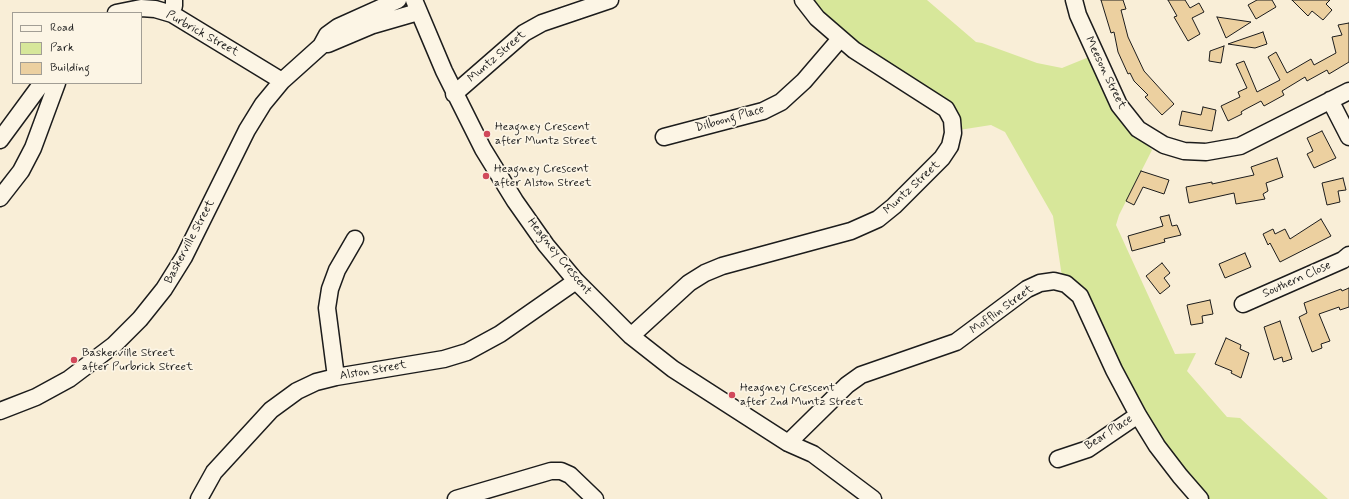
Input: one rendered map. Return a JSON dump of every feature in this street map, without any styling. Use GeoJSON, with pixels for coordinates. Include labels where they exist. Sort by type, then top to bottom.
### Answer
{"type":"FeatureCollection","features":[{"type":"Feature","properties":{"kind":"street","name":"Baskerville Street"},"geometry":{"type":"LineString","coordinates":[[0,411],[36,397],[69,379],[114,345],[140,319],[164,289],[184,257],[246,130],[263,104],[282,81],[321,46],[327,35],[338,27],[398,0]]}},
{"type":"Feature","properties":{"kind":"street","name":"Muntz Street"},"geometry":{"type":"LineString","coordinates":[[454,94],[524,33],[542,23],[610,0]]}},
{"type":"Feature","properties":{"kind":"street","name":"Muntz Street"},"geometry":{"type":"LineString","coordinates":[[631,336],[685,286],[705,273],[722,266],[850,231],[878,219],[894,206],[942,158],[950,146],[953,132],[952,120],[946,109],[854,50],[817,18],[802,0]]}},
{"type":"Feature","properties":{"kind":"street","name":"Meeson Street"},"geometry":{"type":"LineString","coordinates":[[1074,0],[1078,16],[1119,105],[1138,129],[1164,145],[1184,151],[1206,152],[1240,146],[1349,91]]}},
{"type":"Feature","properties":{"kind":"street","name":"Purbrick Street"},"geometry":{"type":"LineString","coordinates":[[121,12],[141,8],[155,9],[174,5],[282,81]]}},
{"type":"Feature","properties":{"kind":"street","name":"Baskerville Street"},"geometry":{"type":"LineString","coordinates":[[321,46],[416,6]]}},
{"type":"Feature","properties":{"kind":"street","name":"Heagney Crescent"},"geometry":{"type":"LineString","coordinates":[[416,6],[454,94],[483,149],[515,201],[546,245],[576,281],[631,336],[673,369],[788,443],[813,454],[857,499]]}},
{"type":"Feature","properties":{"kind":"street","name":"Dilboong Place"},"geometry":{"type":"LineString","coordinates":[[664,137],[763,111],[781,102],[804,81],[840,39]]}},
{"type":"Feature","properties":{"kind":"street"},"geometry":{"type":"LineString","coordinates":[[0,140],[41,84]]}},
{"type":"Feature","properties":{"kind":"street"},"geometry":{"type":"LineString","coordinates":[[0,198],[21,171],[33,148],[57,84]]}},
{"type":"Feature","properties":{"kind":"street"},"geometry":{"type":"LineString","coordinates":[[1330,100],[1349,136]]}},
{"type":"Feature","properties":{"kind":"street"},"geometry":{"type":"LineString","coordinates":[[336,377],[327,308],[330,289],[337,270],[355,239]]}},
{"type":"Feature","properties":{"kind":"street","name":"Southern Close"},"geometry":{"type":"LineString","coordinates":[[1243,304],[1343,260],[1349,255]]}},
{"type":"Feature","properties":{"kind":"street","name":"Alston Street"},"geometry":{"type":"LineString","coordinates":[[199,499],[214,472],[275,407],[297,391],[316,382],[336,377],[444,359],[467,352],[500,334],[576,281]]}},
{"type":"Feature","properties":{"kind":"street","name":"Mofflin Street"},"geometry":{"type":"LineString","coordinates":[[788,443],[846,385],[861,375],[956,342],[1027,289],[1040,283],[1054,281],[1066,284],[1080,296],[1114,370],[1138,414],[1166,458],[1200,499]]}},
{"type":"Feature","properties":{"kind":"street","name":"Bear Place"},"geometry":{"type":"LineString","coordinates":[[1058,458],[1088,449],[1138,414]]}},
{"type":"Feature","properties":{"kind":"street"},"geometry":{"type":"LineString","coordinates":[[456,499],[550,471],[561,471],[570,475],[595,499]]}},
{"type":"Feature","properties":{"kind":"street","name":"Heagney Crescent"},"geometry":{"type":"LineString","coordinates":[[829,471],[873,499]]}},
{"type":"Feature","properties":{"kind":"green space"},"geometry":{"type":"Polygon","coordinates":[[[809,0],[927,0],[976,42],[1037,63],[1062,68],[1089,57],[1119,116],[1152,150],[1119,215],[1116,225],[1175,354],[1196,353],[1187,371],[1227,417],[1240,418],[1328,499],[1209,499],[1159,439],[1062,277],[1053,216],[1005,132],[991,125],[959,130],[855,44],[809,0]]]}},
{"type":"Feature","properties":{"kind":"building"},"geometry":{"type":"Polygon","coordinates":[[[1101,0],[1123,0],[1126,9],[1121,10],[1128,37],[1144,71],[1174,104],[1162,115],[1145,97],[1148,95],[1134,81],[1130,73],[1128,74],[1118,52],[1114,32],[1111,33],[1101,0]]]}},
{"type":"Feature","properties":{"kind":"building"},"geometry":{"type":"Polygon","coordinates":[[[1168,0],[1185,0],[1190,8],[1199,3],[1204,12],[1192,18],[1200,34],[1188,41],[1174,17],[1177,16],[1168,0]]]}},
{"type":"Feature","properties":{"kind":"building"},"geometry":{"type":"Polygon","coordinates":[[[1257,0],[1272,0],[1276,7],[1256,19],[1248,5],[1257,0]]]}},
{"type":"Feature","properties":{"kind":"building"},"geometry":{"type":"Polygon","coordinates":[[[1292,0],[1330,0],[1326,4],[1332,10],[1323,20],[1312,11],[1308,16],[1292,0]]]}},
{"type":"Feature","properties":{"kind":"building"},"geometry":{"type":"Polygon","coordinates":[[[1217,17],[1251,22],[1226,38],[1217,17]]]}},
{"type":"Feature","properties":{"kind":"building"},"geometry":{"type":"Polygon","coordinates":[[[1349,23],[1349,62],[1329,74],[1327,70],[1307,81],[1305,77],[1282,91],[1284,95],[1264,106],[1261,101],[1241,112],[1242,114],[1228,121],[1221,106],[1240,97],[1238,92],[1247,88],[1236,64],[1244,61],[1257,92],[1280,80],[1268,57],[1276,52],[1287,73],[1311,59],[1314,65],[1336,53],[1332,37],[1342,35],[1338,25],[1349,23]]]}},
{"type":"Feature","properties":{"kind":"building"},"geometry":{"type":"Polygon","coordinates":[[[1263,32],[1267,44],[1255,48],[1228,44],[1263,32]]]}},
{"type":"Feature","properties":{"kind":"building"},"geometry":{"type":"Polygon","coordinates":[[[1224,46],[1221,63],[1209,61],[1210,51],[1224,46]]]}},
{"type":"Feature","properties":{"kind":"building"},"geometry":{"type":"Polygon","coordinates":[[[1203,107],[1216,110],[1212,131],[1179,125],[1182,111],[1201,115],[1203,107]]]}},
{"type":"Feature","properties":{"kind":"building"},"geometry":{"type":"Polygon","coordinates":[[[1322,131],[1336,158],[1314,168],[1307,154],[1313,151],[1307,138],[1322,131]]]}},
{"type":"Feature","properties":{"kind":"building"},"geometry":{"type":"Polygon","coordinates":[[[1277,158],[1283,177],[1266,183],[1268,191],[1263,194],[1265,199],[1236,204],[1234,193],[1189,203],[1186,187],[1212,182],[1212,184],[1254,175],[1251,167],[1277,158]]]}},
{"type":"Feature","properties":{"kind":"building"},"geometry":{"type":"Polygon","coordinates":[[[1141,171],[1169,180],[1164,194],[1143,187],[1134,205],[1126,201],[1141,171]]]}},
{"type":"Feature","properties":{"kind":"building"},"geometry":{"type":"Polygon","coordinates":[[[1343,178],[1346,190],[1338,191],[1340,202],[1327,205],[1322,183],[1343,178]]]}},
{"type":"Feature","properties":{"kind":"building"},"geometry":{"type":"Polygon","coordinates":[[[1169,215],[1172,226],[1177,225],[1181,235],[1164,239],[1165,242],[1132,251],[1128,236],[1163,226],[1160,217],[1169,215]]]}},
{"type":"Feature","properties":{"kind":"building"},"geometry":{"type":"Polygon","coordinates":[[[1321,219],[1331,236],[1280,262],[1270,243],[1268,245],[1263,234],[1273,229],[1275,234],[1285,229],[1290,239],[1321,219]]]}},
{"type":"Feature","properties":{"kind":"building"},"geometry":{"type":"Polygon","coordinates":[[[1245,253],[1251,267],[1225,278],[1219,264],[1245,253]]]}},
{"type":"Feature","properties":{"kind":"building"},"geometry":{"type":"Polygon","coordinates":[[[1162,263],[1170,273],[1164,278],[1170,286],[1160,294],[1146,276],[1162,263]]]}},
{"type":"Feature","properties":{"kind":"building"},"geometry":{"type":"Polygon","coordinates":[[[1349,288],[1349,307],[1340,310],[1339,307],[1319,314],[1330,341],[1321,344],[1322,348],[1312,352],[1299,317],[1307,313],[1304,303],[1341,289],[1342,291],[1349,288]]]}},
{"type":"Feature","properties":{"kind":"building"},"geometry":{"type":"Polygon","coordinates":[[[1210,300],[1213,314],[1202,316],[1203,323],[1191,325],[1187,305],[1210,300]]]}},
{"type":"Feature","properties":{"kind":"building"},"geometry":{"type":"Polygon","coordinates":[[[1280,321],[1292,359],[1283,362],[1282,357],[1274,360],[1264,327],[1280,321]]]}},
{"type":"Feature","properties":{"kind":"building"},"geometry":{"type":"Polygon","coordinates":[[[1226,338],[1241,345],[1240,349],[1249,353],[1241,378],[1231,373],[1232,371],[1215,364],[1226,338]]]}},
{"type":"Feature","properties":{"kind":"place","name":"Heagney Crescent after Muntz Street"},"geometry":{"type":"Point","coordinates":[487,134]}},
{"type":"Feature","properties":{"kind":"place","name":"Heagney Crescent after Alston Street"},"geometry":{"type":"Point","coordinates":[486,176]}},
{"type":"Feature","properties":{"kind":"place","name":"Baskerville Street after Purbrick Street"},"geometry":{"type":"Point","coordinates":[74,360]}},
{"type":"Feature","properties":{"kind":"place","name":"Heagney Crescent after 2nd Muntz Street"},"geometry":{"type":"Point","coordinates":[732,395]}}]}
